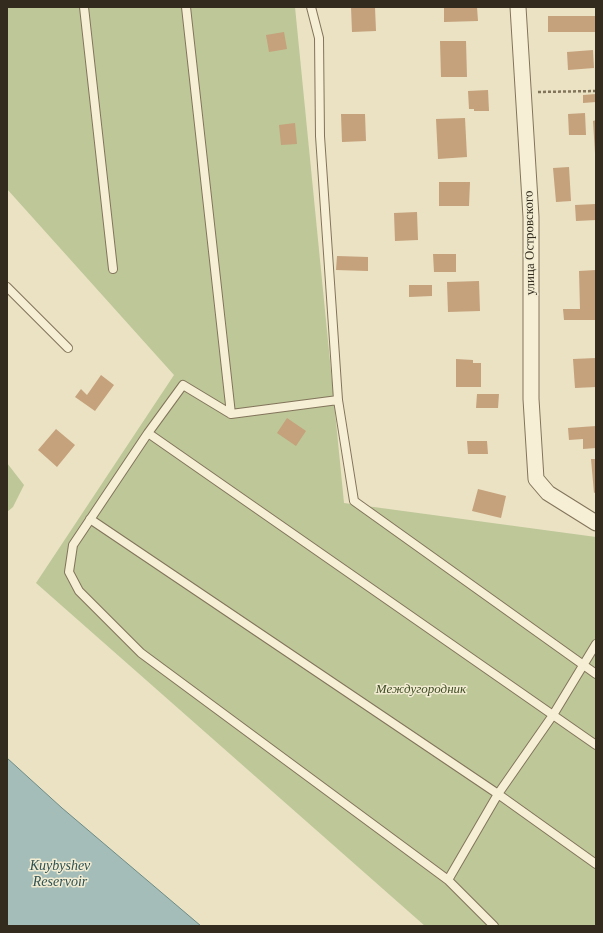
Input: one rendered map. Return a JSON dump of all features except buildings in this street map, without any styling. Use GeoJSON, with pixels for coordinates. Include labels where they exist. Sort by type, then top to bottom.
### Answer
{"type":"FeatureCollection","features":[{"type":"Feature","properties":{"kind":"street","name":"улица Островского"},"geometry":{"type":"LineString","coordinates":[[518,7],[531,217],[531,399],[536,479],[548,493],[596,523]]}},
{"type":"Feature","properties":{"kind":"lane"},"geometry":{"type":"LineString","coordinates":[[84,7],[113,269]]}},
{"type":"Feature","properties":{"kind":"lane"},"geometry":{"type":"LineString","coordinates":[[186,7],[231,414]]}},
{"type":"Feature","properties":{"kind":"lane"},"geometry":{"type":"LineString","coordinates":[[312,7],[319,38],[320,136],[338,400],[354,501],[596,674]]}},
{"type":"Feature","properties":{"kind":"lane"},"geometry":{"type":"LineString","coordinates":[[7,288],[68,348]]}},
{"type":"Feature","properties":{"kind":"lane"},"geometry":{"type":"LineString","coordinates":[[338,400],[231,414],[183,385],[148,433],[72,545],[69,572],[79,591],[140,653],[448,880],[494,926]]}},
{"type":"Feature","properties":{"kind":"lane"},"geometry":{"type":"LineString","coordinates":[[148,433],[596,745]]}},
{"type":"Feature","properties":{"kind":"lane"},"geometry":{"type":"LineString","coordinates":[[90,519],[498,794],[596,864]]}},
{"type":"Feature","properties":{"kind":"lane"},"geometry":{"type":"LineString","coordinates":[[448,880],[498,794],[553,715],[596,644]]}},
{"type":"Feature","properties":{"kind":"path"},"geometry":{"type":"LineString","coordinates":[[523,92],[596,91]]}},
{"type":"Feature","properties":{"kind":"green space","name":"Междугородник"},"geometry":{"type":"Polygon","coordinates":[[[7,7],[295,7],[344,503],[596,537],[596,926],[425,926],[36,583],[174,375],[7,189],[7,7]]]}},
{"type":"Feature","properties":{"kind":"green space"},"geometry":{"type":"Polygon","coordinates":[[[7,463],[24,485],[13,507],[7,512],[7,463]]]}},
{"type":"Feature","properties":{"kind":"water","name":"Kuybyshev Reservoir"},"geometry":{"type":"Polygon","coordinates":[[[7,758],[62,808],[201,926],[7,926],[7,758]]]}}]}
